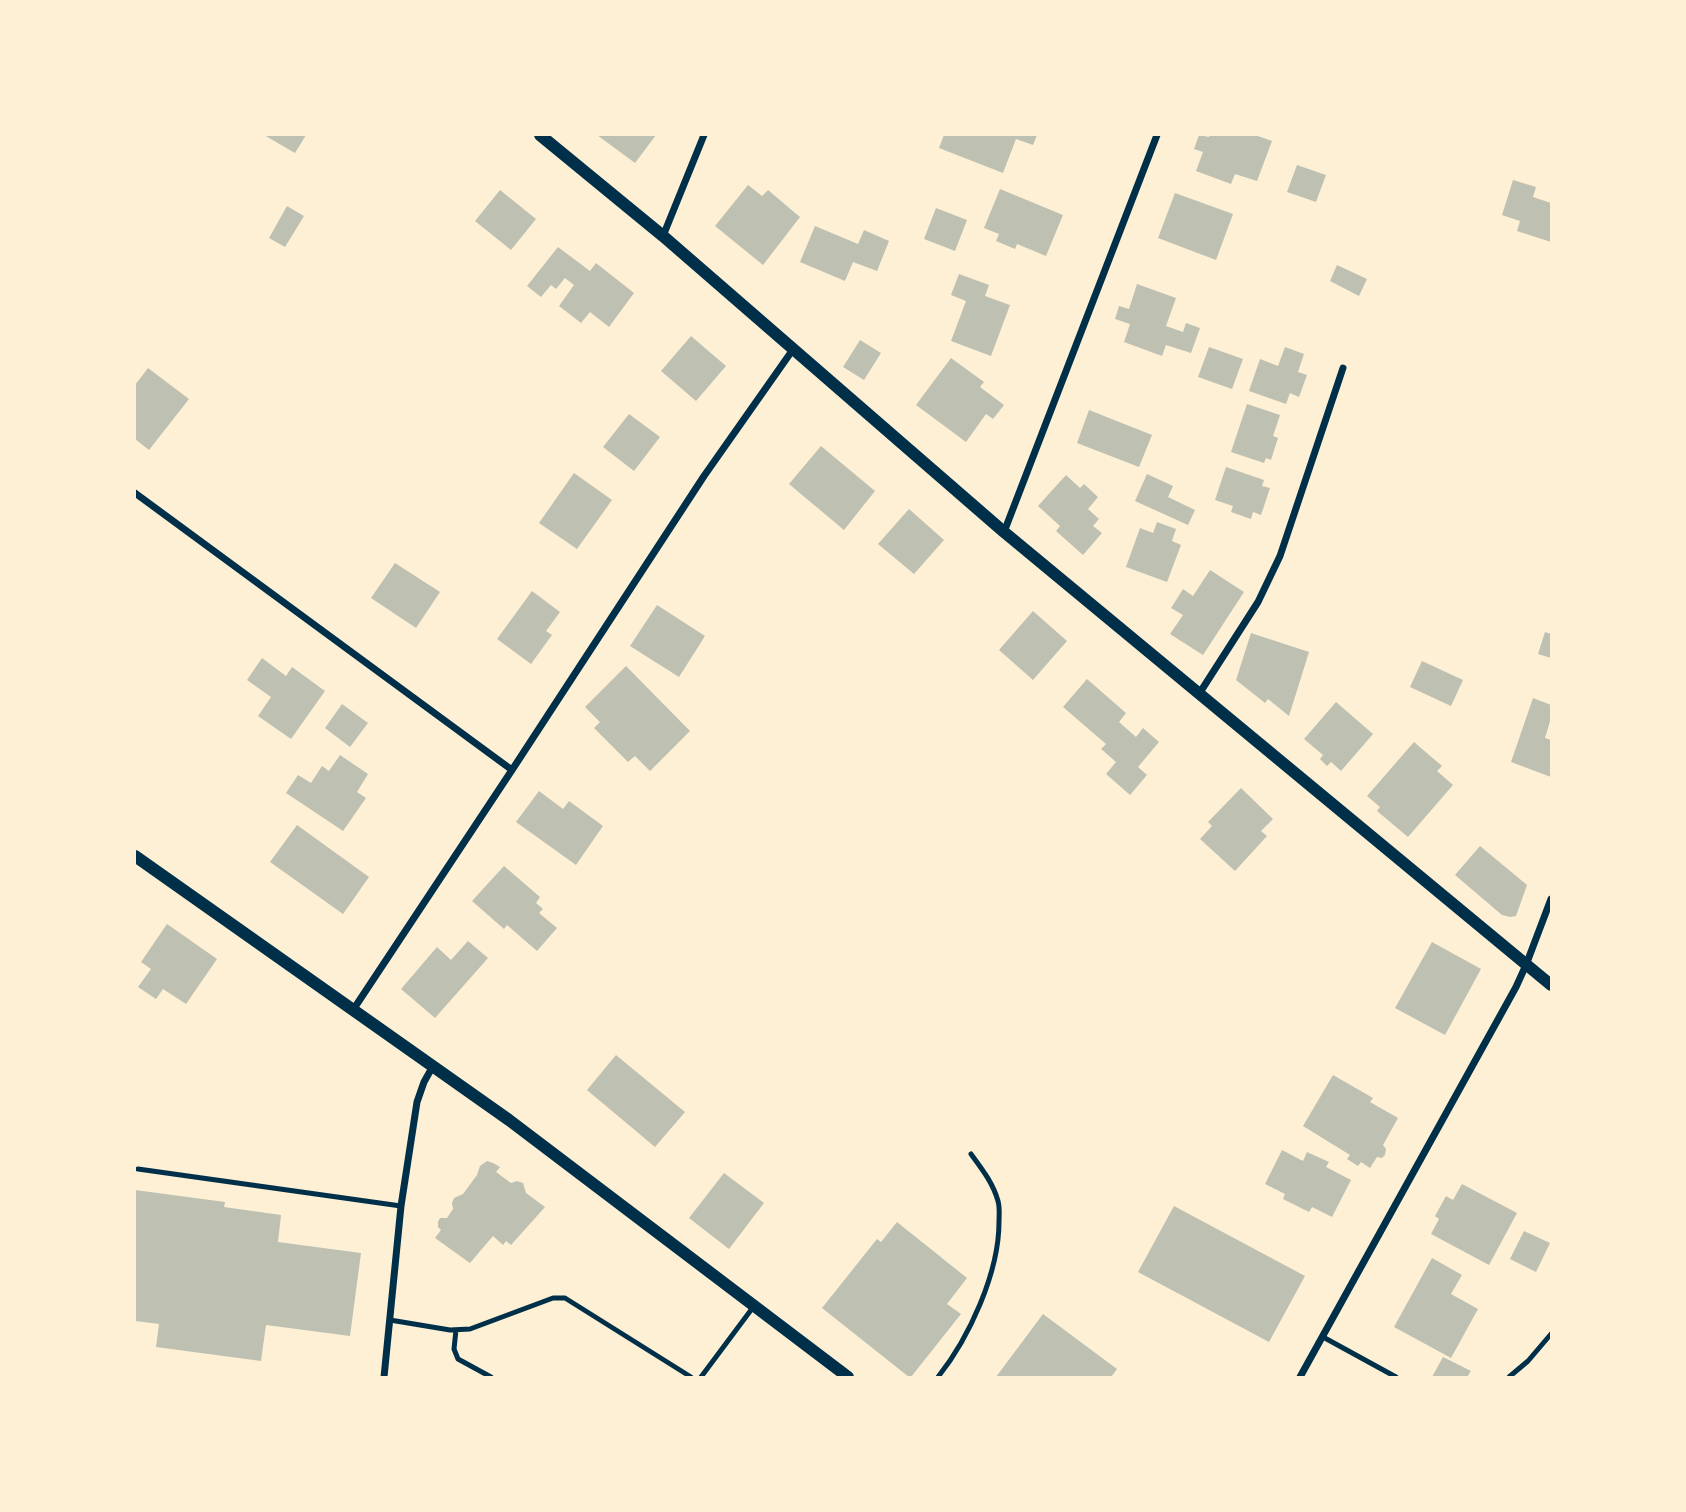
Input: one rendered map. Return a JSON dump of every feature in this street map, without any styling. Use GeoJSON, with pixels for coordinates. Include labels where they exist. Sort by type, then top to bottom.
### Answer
{"type":"FeatureCollection","features":[{"type":"Feature","properties":{"kind":"street"},"geometry":{"type":"LineString","coordinates":[[540,135],[794,348],[1004,532],[1551,985]]}},
{"type":"Feature","properties":{"kind":"street"},"geometry":{"type":"LineString","coordinates":[[663,236],[704,135]]}},
{"type":"Feature","properties":{"kind":"street"},"geometry":{"type":"LineString","coordinates":[[1004,532],[1157,135]]}},
{"type":"Feature","properties":{"kind":"street"},"geometry":{"type":"LineString","coordinates":[[353,1010],[704,476],[794,348]]}},
{"type":"Feature","properties":{"kind":"street"},"geometry":{"type":"LineString","coordinates":[[1199,694],[1258,602],[1280,556],[1343,368]]}},
{"type":"Feature","properties":{"kind":"street"},"geometry":{"type":"LineString","coordinates":[[135,494],[512,770]]}},
{"type":"Feature","properties":{"kind":"street"},"geometry":{"type":"LineString","coordinates":[[135,856],[509,1120],[848,1377]]}},
{"type":"Feature","properties":{"kind":"street"},"geometry":{"type":"LineString","coordinates":[[1300,1377],[1504,1011],[1526,965],[1551,899]]}},
{"type":"Feature","properties":{"kind":"street"},"geometry":{"type":"LineString","coordinates":[[384,1377],[401,1206],[416,1102],[433,1066]]}},
{"type":"Feature","properties":{"kind":"lane"},"geometry":{"type":"LineString","coordinates":[[938,1377],[980,1306],[999,1239],[999,1204],[991,1181],[971,1154]]}},
{"type":"Feature","properties":{"kind":"lane"},"geometry":{"type":"LineString","coordinates":[[138,1169],[401,1206]]}},
{"type":"Feature","properties":{"kind":"lane"},"geometry":{"type":"LineString","coordinates":[[390,1320],[456,1330],[470,1329],[553,1298],[565,1298],[691,1377]]}},
{"type":"Feature","properties":{"kind":"lane"},"geometry":{"type":"LineString","coordinates":[[701,1377],[754,1306]]}},
{"type":"Feature","properties":{"kind":"lane"},"geometry":{"type":"LineString","coordinates":[[456,1330],[454,1349],[458,1359],[491,1377]]}},
{"type":"Feature","properties":{"kind":"lane"},"geometry":{"type":"LineString","coordinates":[[1510,1377],[1551,1334]]}},
{"type":"Feature","properties":{"kind":"lane"},"geometry":{"type":"LineString","coordinates":[[1323,1337],[1396,1377]]}},
{"type":"Feature","properties":{"kind":"building"},"geometry":{"type":"Polygon","coordinates":[[[264,135],[306,135],[295,153],[264,135]]]}},
{"type":"Feature","properties":{"kind":"building"},"geometry":{"type":"Polygon","coordinates":[[[597,135],[656,135],[635,163],[597,135]]]}},
{"type":"Feature","properties":{"kind":"building"},"geometry":{"type":"Polygon","coordinates":[[[944,135],[1037,135],[1033,145],[1016,139],[1003,173],[939,148],[944,135]]]}},
{"type":"Feature","properties":{"kind":"building"},"geometry":{"type":"Polygon","coordinates":[[[1199,135],[1255,135],[1272,141],[1257,181],[1235,174],[1231,184],[1196,171],[1203,152],[1194,149],[1199,135]]]}},
{"type":"Feature","properties":{"kind":"building"},"geometry":{"type":"Polygon","coordinates":[[[1297,165],[1326,175],[1316,202],[1287,192],[1297,165]]]}},
{"type":"Feature","properties":{"kind":"building"},"geometry":{"type":"Polygon","coordinates":[[[1513,180],[1536,187],[1533,197],[1551,203],[1551,242],[1517,231],[1520,221],[1502,215],[1513,180]]]}},
{"type":"Feature","properties":{"kind":"building"},"geometry":{"type":"Polygon","coordinates":[[[748,185],[762,196],[768,190],[800,217],[763,265],[715,226],[748,185]]]}},
{"type":"Feature","properties":{"kind":"building"},"geometry":{"type":"Polygon","coordinates":[[[1000,189],[1063,215],[1046,256],[1017,244],[1015,249],[996,241],[999,234],[984,228],[1000,189]]]}},
{"type":"Feature","properties":{"kind":"building"},"geometry":{"type":"Polygon","coordinates":[[[500,190],[536,219],[511,250],[475,221],[500,190]]]}},
{"type":"Feature","properties":{"kind":"building"},"geometry":{"type":"Polygon","coordinates":[[[1175,193],[1233,214],[1216,260],[1158,238],[1175,193]]]}},
{"type":"Feature","properties":{"kind":"building"},"geometry":{"type":"Polygon","coordinates":[[[287,206],[304,216],[285,247],[269,238],[287,206]]]}},
{"type":"Feature","properties":{"kind":"building"},"geometry":{"type":"Polygon","coordinates":[[[936,208],[967,220],[955,251],[924,239],[936,208]]]}},
{"type":"Feature","properties":{"kind":"building"},"geometry":{"type":"Polygon","coordinates":[[[815,226],[858,244],[864,230],[889,241],[877,271],[853,262],[845,281],[800,262],[815,226]]]}},
{"type":"Feature","properties":{"kind":"building"},"geometry":{"type":"Polygon","coordinates":[[[558,247],[590,271],[596,263],[634,293],[609,327],[590,312],[581,323],[559,306],[574,285],[565,278],[556,289],[551,285],[541,297],[527,286],[558,247]]]}},
{"type":"Feature","properties":{"kind":"building"},"geometry":{"type":"Polygon","coordinates":[[[1337,265],[1367,279],[1359,296],[1330,281],[1337,265]]]}},
{"type":"Feature","properties":{"kind":"building"},"geometry":{"type":"Polygon","coordinates":[[[959,274],[989,285],[985,296],[1010,305],[991,356],[951,341],[966,301],[951,295],[959,274]]]}},
{"type":"Feature","properties":{"kind":"building"},"geometry":{"type":"Polygon","coordinates":[[[1137,284],[1176,298],[1166,326],[1183,332],[1186,323],[1200,328],[1191,353],[1166,345],[1162,356],[1124,342],[1130,324],[1115,319],[1119,306],[1129,309],[1137,284]]]}},
{"type":"Feature","properties":{"kind":"building"},"geometry":{"type":"Polygon","coordinates":[[[691,336],[726,366],[696,401],[661,371],[691,336]]]}},
{"type":"Feature","properties":{"kind":"building"},"geometry":{"type":"Polygon","coordinates":[[[860,340],[881,353],[864,380],[843,367],[860,340]]]}},
{"type":"Feature","properties":{"kind":"building"},"geometry":{"type":"Polygon","coordinates":[[[1209,347],[1243,359],[1232,389],[1198,377],[1209,347]]]}},
{"type":"Feature","properties":{"kind":"building"},"geometry":{"type":"Polygon","coordinates":[[[1285,347],[1304,354],[1298,372],[1307,375],[1299,397],[1290,393],[1286,404],[1249,391],[1260,359],[1278,366],[1285,347]]]}},
{"type":"Feature","properties":{"kind":"building"},"geometry":{"type":"Polygon","coordinates":[[[951,358],[984,382],[980,387],[1004,405],[993,419],[986,414],[966,442],[916,405],[951,358]]]}},
{"type":"Feature","properties":{"kind":"building"},"geometry":{"type":"Polygon","coordinates":[[[148,368],[189,399],[149,450],[135,439],[135,385],[148,368]]]}},
{"type":"Feature","properties":{"kind":"building"},"geometry":{"type":"Polygon","coordinates":[[[1247,404],[1280,415],[1273,436],[1278,438],[1271,460],[1266,458],[1264,463],[1231,452],[1247,404]]]}},
{"type":"Feature","properties":{"kind":"building"},"geometry":{"type":"Polygon","coordinates":[[[1089,410],[1152,435],[1139,467],[1077,443],[1089,410]]]}},
{"type":"Feature","properties":{"kind":"building"},"geometry":{"type":"Polygon","coordinates":[[[629,414],[660,437],[634,471],[603,447],[629,414]]]}},
{"type":"Feature","properties":{"kind":"building"},"geometry":{"type":"Polygon","coordinates":[[[821,446],[875,491],[844,530],[789,484],[821,446]]]}},
{"type":"Feature","properties":{"kind":"building"},"geometry":{"type":"Polygon","coordinates":[[[1226,467],[1264,480],[1262,486],[1270,488],[1261,515],[1253,512],[1251,519],[1231,512],[1233,506],[1215,500],[1226,467]]]}},
{"type":"Feature","properties":{"kind":"building"},"geometry":{"type":"Polygon","coordinates":[[[574,473],[612,500],[577,549],[539,523],[574,473]]]}},
{"type":"Feature","properties":{"kind":"building"},"geometry":{"type":"Polygon","coordinates":[[[1147,474],[1173,486],[1168,497],[1195,510],[1188,525],[1135,501],[1147,474]]]}},
{"type":"Feature","properties":{"kind":"building"},"geometry":{"type":"Polygon","coordinates":[[[1066,475],[1080,488],[1084,484],[1098,497],[1088,509],[1099,519],[1093,526],[1102,533],[1083,555],[1056,531],[1060,526],[1038,506],[1066,475]]]}},
{"type":"Feature","properties":{"kind":"building"},"geometry":{"type":"Polygon","coordinates":[[[909,509],[944,540],[914,574],[878,544],[909,509]]]}},
{"type":"Feature","properties":{"kind":"building"},"geometry":{"type":"Polygon","coordinates":[[[1157,522],[1176,529],[1172,541],[1181,545],[1167,582],[1126,567],[1140,528],[1153,533],[1157,522]]]}},
{"type":"Feature","properties":{"kind":"building"},"geometry":{"type":"Polygon","coordinates":[[[395,563],[440,592],[416,628],[371,598],[395,563]]]}},
{"type":"Feature","properties":{"kind":"building"},"geometry":{"type":"Polygon","coordinates":[[[1210,570],[1244,592],[1203,655],[1170,634],[1183,615],[1171,608],[1183,589],[1193,596],[1210,570]]]}},
{"type":"Feature","properties":{"kind":"building"},"geometry":{"type":"Polygon","coordinates":[[[532,591],[560,612],[546,631],[552,635],[531,664],[497,639],[532,591]]]}},
{"type":"Feature","properties":{"kind":"building"},"geometry":{"type":"Polygon","coordinates":[[[657,605],[705,636],[679,677],[630,646],[657,605]]]}},
{"type":"Feature","properties":{"kind":"building"},"geometry":{"type":"Polygon","coordinates":[[[1033,611],[1067,641],[1033,680],[999,650],[1033,611]]]}},
{"type":"Feature","properties":{"kind":"building"},"geometry":{"type":"Polygon","coordinates":[[[1545,632],[1551,634],[1551,658],[1538,654],[1545,632]]]}},
{"type":"Feature","properties":{"kind":"building"},"geometry":{"type":"Polygon","coordinates":[[[1251,633],[1309,652],[1289,716],[1268,699],[1265,703],[1236,680],[1251,633]]]}},
{"type":"Feature","properties":{"kind":"building"},"geometry":{"type":"Polygon","coordinates":[[[262,658],[286,676],[292,667],[325,691],[291,739],[258,716],[271,697],[247,680],[262,658]]]}},
{"type":"Feature","properties":{"kind":"building"},"geometry":{"type":"Polygon","coordinates":[[[1422,661],[1463,680],[1451,706],[1410,687],[1422,661]]]}},
{"type":"Feature","properties":{"kind":"building"},"geometry":{"type":"Polygon","coordinates":[[[626,666],[690,731],[650,771],[635,756],[628,762],[594,728],[600,722],[585,707],[626,666]]]}},
{"type":"Feature","properties":{"kind":"building"},"geometry":{"type":"Polygon","coordinates":[[[1087,679],[1126,713],[1119,722],[1136,737],[1143,728],[1159,742],[1138,767],[1147,775],[1130,795],[1106,774],[1116,762],[1101,749],[1106,744],[1063,707],[1087,679]]]}},
{"type":"Feature","properties":{"kind":"building"},"geometry":{"type":"Polygon","coordinates":[[[1533,698],[1551,705],[1551,718],[1545,738],[1551,740],[1551,777],[1511,762],[1533,698]]]}},
{"type":"Feature","properties":{"kind":"building"},"geometry":{"type":"Polygon","coordinates":[[[1336,702],[1373,734],[1341,771],[1331,762],[1327,766],[1320,759],[1323,755],[1304,739],[1336,702]]]}},
{"type":"Feature","properties":{"kind":"building"},"geometry":{"type":"Polygon","coordinates":[[[342,704],[368,723],[350,747],[325,728],[342,704]]]}},
{"type":"Feature","properties":{"kind":"building"},"geometry":{"type":"Polygon","coordinates":[[[1414,742],[1442,766],[1437,771],[1453,785],[1408,837],[1377,811],[1380,807],[1367,796],[1414,742]]]}},
{"type":"Feature","properties":{"kind":"building"},"geometry":{"type":"Polygon","coordinates":[[[340,755],[368,774],[357,792],[366,798],[343,831],[286,793],[298,775],[311,783],[322,766],[329,771],[340,755]]]}},
{"type":"Feature","properties":{"kind":"building"},"geometry":{"type":"Polygon","coordinates":[[[1241,788],[1273,819],[1261,831],[1267,836],[1235,871],[1200,839],[1212,826],[1208,822],[1241,788]]]}},
{"type":"Feature","properties":{"kind":"building"},"geometry":{"type":"Polygon","coordinates":[[[539,791],[563,809],[569,801],[603,826],[576,865],[516,822],[539,791]]]}},
{"type":"Feature","properties":{"kind":"building"},"geometry":{"type":"Polygon","coordinates":[[[297,825],[369,877],[343,914],[270,862],[297,825]]]}},
{"type":"Feature","properties":{"kind":"building"},"geometry":{"type":"Polygon","coordinates":[[[1480,846],[1527,885],[1516,916],[1502,915],[1455,875],[1480,846]]]}},
{"type":"Feature","properties":{"kind":"building"},"geometry":{"type":"Polygon","coordinates":[[[504,866],[540,897],[536,903],[543,909],[539,913],[557,928],[537,951],[507,925],[504,929],[472,901],[504,866]]]}},
{"type":"Feature","properties":{"kind":"building"},"geometry":{"type":"Polygon","coordinates":[[[167,924],[217,959],[186,1004],[163,989],[156,999],[138,987],[151,969],[141,962],[167,924]]]}},
{"type":"Feature","properties":{"kind":"building"},"geometry":{"type":"Polygon","coordinates":[[[468,941],[488,958],[435,1018],[401,989],[437,947],[451,960],[468,941]]]}},
{"type":"Feature","properties":{"kind":"building"},"geometry":{"type":"Polygon","coordinates":[[[1432,942],[1481,969],[1445,1035],[1395,1008],[1432,942]]]}},
{"type":"Feature","properties":{"kind":"building"},"geometry":{"type":"Polygon","coordinates":[[[616,1055],[685,1112],[655,1147],[587,1090],[616,1055]]]}},
{"type":"Feature","properties":{"kind":"building"},"geometry":{"type":"Polygon","coordinates":[[[1333,1075],[1373,1098],[1370,1102],[1398,1118],[1383,1145],[1386,1149],[1385,1155],[1382,1158],[1377,1157],[1370,1168],[1361,1162],[1358,1166],[1347,1159],[1350,1155],[1303,1126],[1333,1075]]]}},
{"type":"Feature","properties":{"kind":"building"},"geometry":{"type":"Polygon","coordinates":[[[1282,1150],[1303,1161],[1307,1152],[1329,1162],[1326,1167],[1351,1180],[1332,1217],[1312,1207],[1309,1212],[1283,1199],[1285,1194],[1265,1184],[1282,1150]]]}},
{"type":"Feature","properties":{"kind":"building"},"geometry":{"type":"Polygon","coordinates":[[[487,1161],[500,1167],[496,1172],[511,1183],[523,1183],[526,1193],[545,1207],[511,1245],[506,1241],[503,1245],[493,1236],[470,1263],[435,1238],[441,1230],[438,1227],[440,1218],[447,1218],[453,1209],[454,1198],[463,1194],[477,1175],[480,1166],[487,1161]]]}},
{"type":"Feature","properties":{"kind":"building"},"geometry":{"type":"Polygon","coordinates":[[[724,1173],[764,1203],[729,1249],[689,1218],[724,1173]]]}},
{"type":"Feature","properties":{"kind":"building"},"geometry":{"type":"Polygon","coordinates":[[[1462,1184],[1517,1213],[1489,1265],[1431,1234],[1439,1219],[1435,1216],[1446,1196],[1453,1200],[1462,1184]]]}},
{"type":"Feature","properties":{"kind":"building"},"geometry":{"type":"Polygon","coordinates":[[[135,1190],[225,1202],[224,1207],[281,1215],[278,1242],[361,1253],[350,1336],[266,1325],[261,1361],[156,1347],[159,1324],[135,1321],[135,1190]]]}},
{"type":"Feature","properties":{"kind":"building"},"geometry":{"type":"Polygon","coordinates":[[[1174,1206],[1305,1276],[1269,1342],[1138,1272],[1174,1206]]]}},
{"type":"Feature","properties":{"kind":"building"},"geometry":{"type":"Polygon","coordinates":[[[897,1222],[967,1278],[947,1304],[961,1314],[911,1377],[822,1308],[877,1239],[881,1242],[897,1222]]]}},
{"type":"Feature","properties":{"kind":"building"},"geometry":{"type":"Polygon","coordinates":[[[1524,1231],[1550,1243],[1536,1272],[1510,1259],[1524,1231]]]}},
{"type":"Feature","properties":{"kind":"building"},"geometry":{"type":"Polygon","coordinates":[[[1432,1258],[1462,1275],[1451,1294],[1478,1309],[1451,1358],[1394,1327],[1432,1258]]]}},
{"type":"Feature","properties":{"kind":"building"},"geometry":{"type":"Polygon","coordinates":[[[1043,1314],[1117,1369],[1111,1377],[996,1377],[1043,1314]]]}},
{"type":"Feature","properties":{"kind":"building"},"geometry":{"type":"Polygon","coordinates":[[[1443,1357],[1471,1371],[1467,1377],[1432,1377],[1443,1357]]]}}]}
